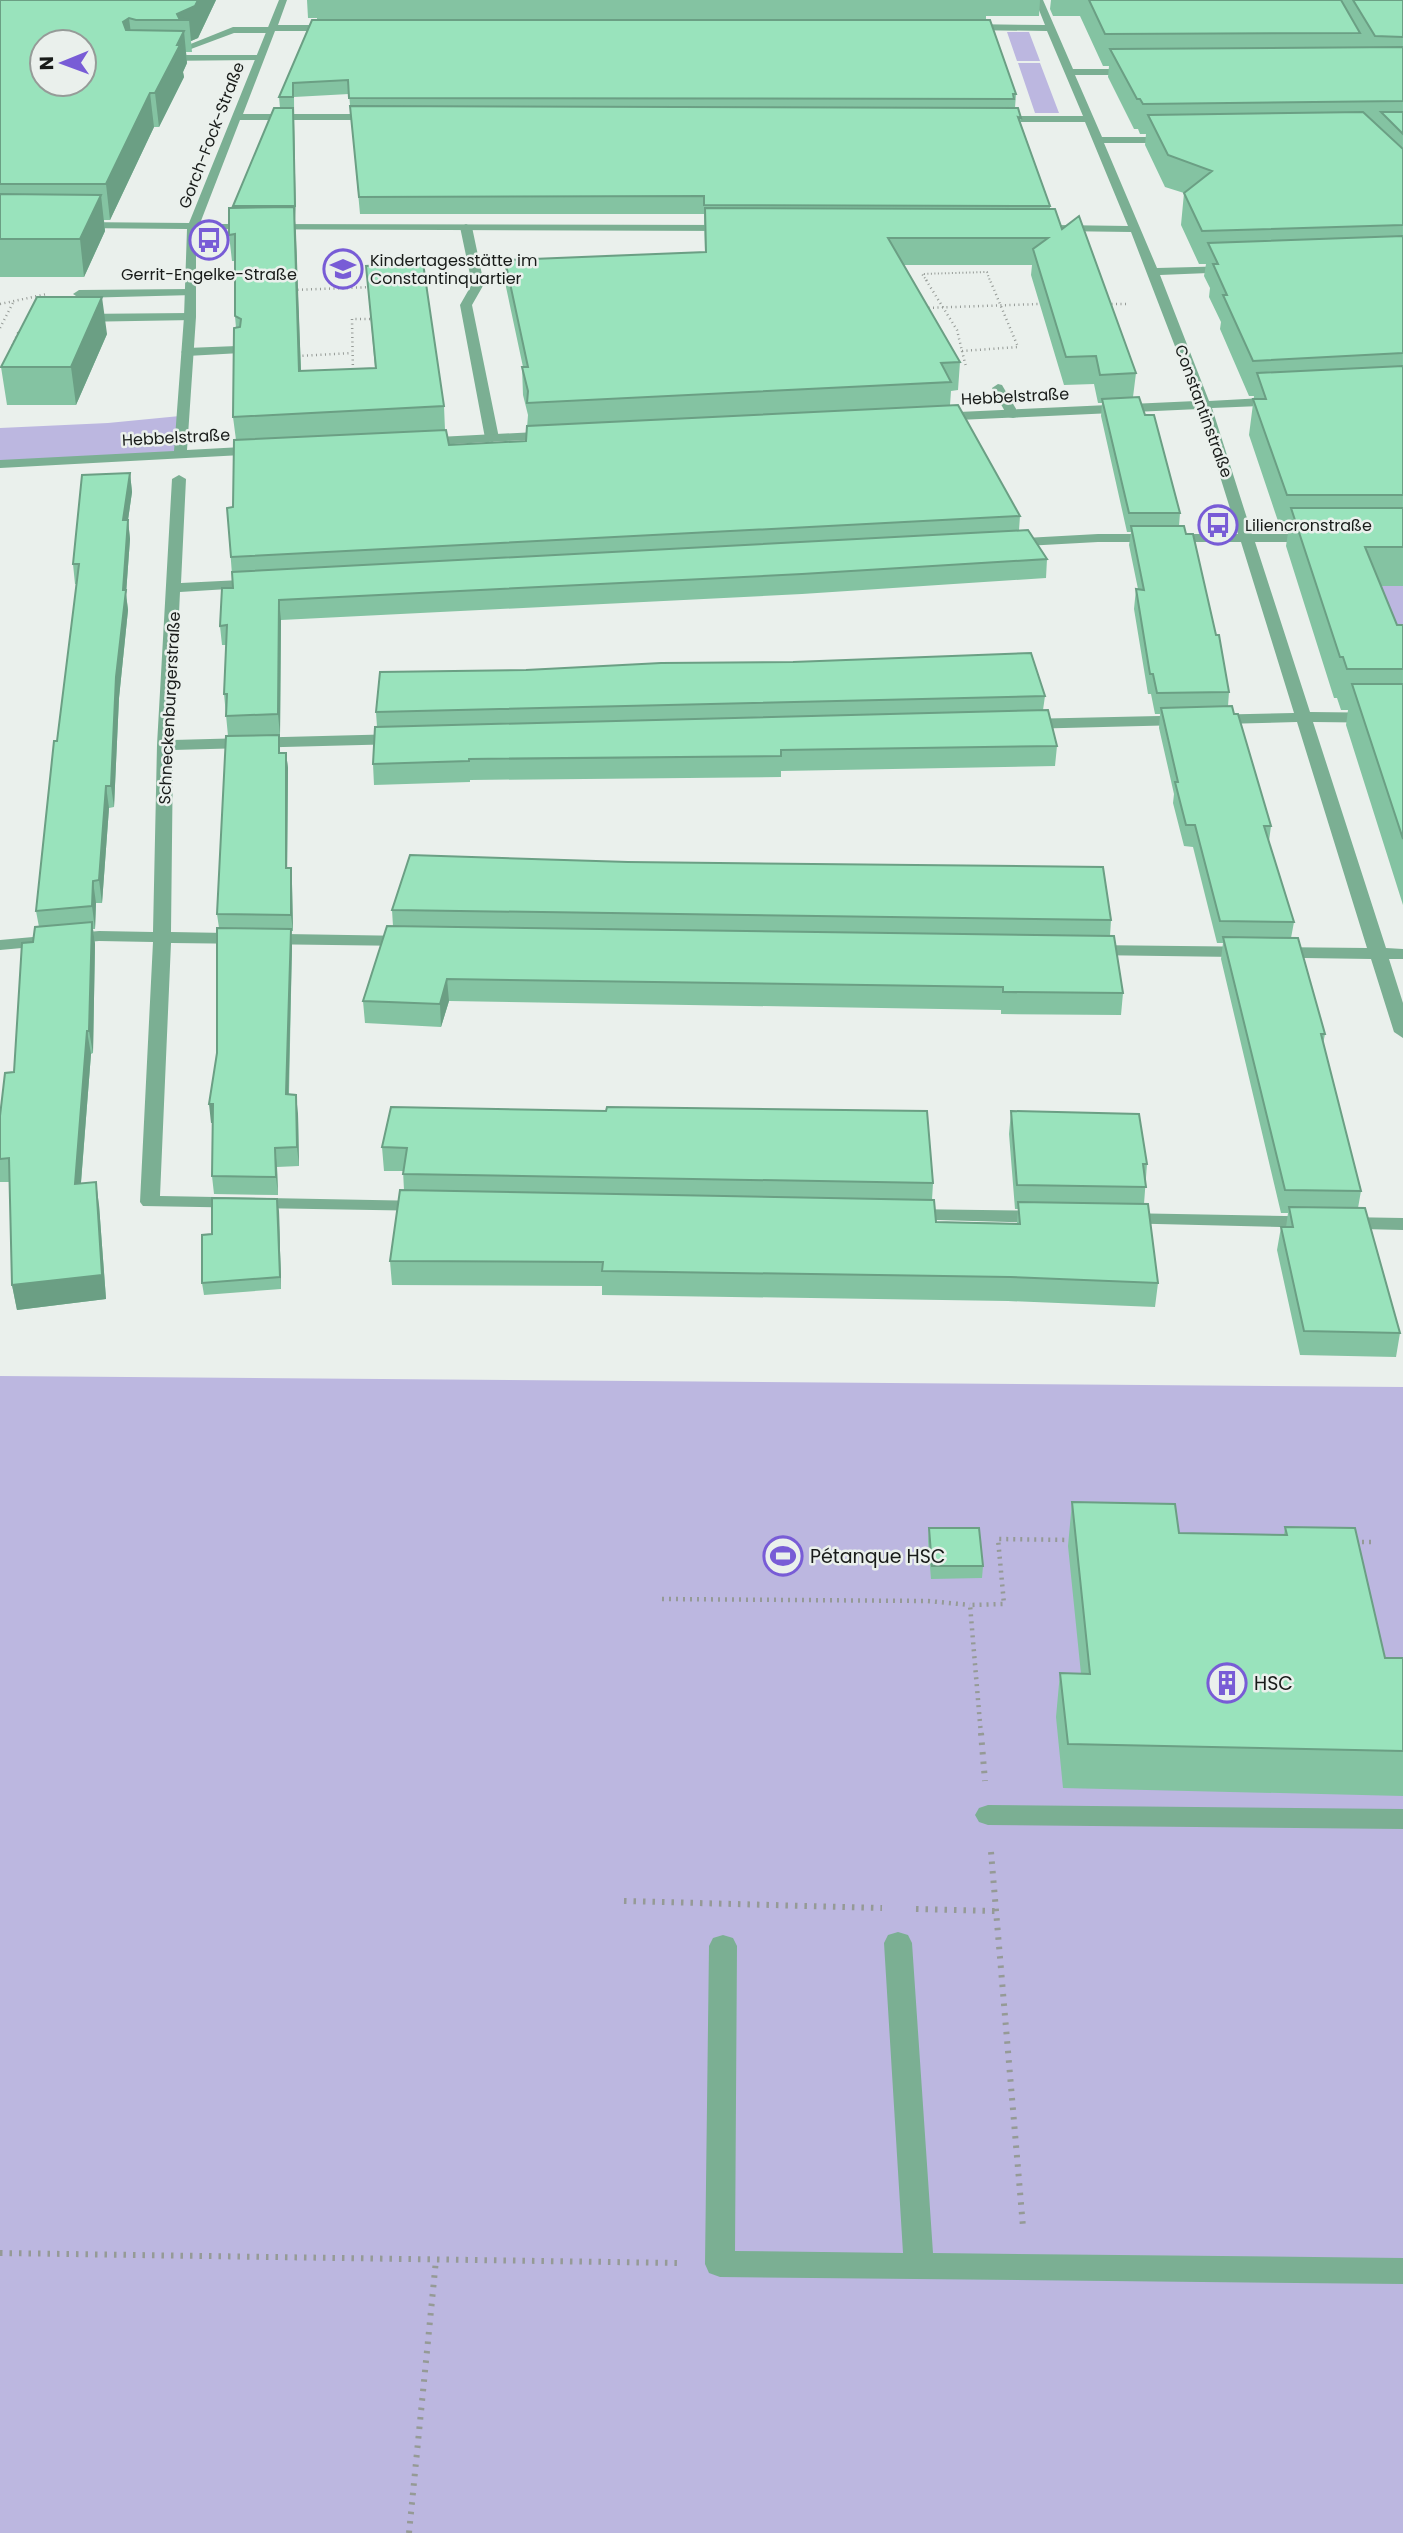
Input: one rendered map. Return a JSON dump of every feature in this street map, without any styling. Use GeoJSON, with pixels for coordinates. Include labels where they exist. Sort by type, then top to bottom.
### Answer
{"type":"FeatureCollection","features":[{"type":"Feature","properties":{"kind":"street","name":"Gorch-Fock-Straße"},"geometry":{"type":"LineString","coordinates":[[180,454],[190,317],[190,252],[193,226],[283,0]]}},
{"type":"Feature","properties":{"kind":"street"},"geometry":{"type":"LineString","coordinates":[[1040,1],[1054,2]]}},
{"type":"Feature","properties":{"kind":"street","name":"Constantinstraße"},"geometry":{"type":"LineString","coordinates":[[1040,1],[1153,272],[1204,404],[1403,1032]]}},
{"type":"Feature","properties":{"kind":"street"},"geometry":{"type":"LineString","coordinates":[[954,27],[1051,28]]}},
{"type":"Feature","properties":{"kind":"street"},"geometry":{"type":"LineString","coordinates":[[188,47],[233,30],[341,28]]}},
{"type":"Feature","properties":{"kind":"street"},"geometry":{"type":"LineString","coordinates":[[145,61],[257,61]]}},
{"type":"Feature","properties":{"kind":"street"},"geometry":{"type":"LineString","coordinates":[[1070,72],[1151,72]]}},
{"type":"Feature","properties":{"kind":"street"},"geometry":{"type":"LineString","coordinates":[[237,117],[390,117]]}},
{"type":"Feature","properties":{"kind":"street"},"geometry":{"type":"LineString","coordinates":[[977,118],[1089,119]]}},
{"type":"Feature","properties":{"kind":"street"},"geometry":{"type":"LineString","coordinates":[[1098,140],[1182,139]]}},
{"type":"Feature","properties":{"kind":"street"},"geometry":{"type":"LineString","coordinates":[[69,225],[193,226]]}},
{"type":"Feature","properties":{"kind":"street"},"geometry":{"type":"LineString","coordinates":[[215,227],[748,228]]}},
{"type":"Feature","properties":{"kind":"street"},"geometry":{"type":"LineString","coordinates":[[466,227],[478,284],[466,305],[492,438]]}},
{"type":"Feature","properties":{"kind":"street"},"geometry":{"type":"LineString","coordinates":[[1048,228],[1135,229]]}},
{"type":"Feature","properties":{"kind":"street"},"geometry":{"type":"LineString","coordinates":[[1153,272],[1250,269]]}},
{"type":"Feature","properties":{"kind":"street"},"geometry":{"type":"LineString","coordinates":[[79,294],[190,293]]}},
{"type":"Feature","properties":{"kind":"street"},"geometry":{"type":"LineString","coordinates":[[68,318],[190,317]]}},
{"type":"Feature","properties":{"kind":"street"},"geometry":{"type":"LineString","coordinates":[[187,352],[237,350]]}},
{"type":"Feature","properties":{"kind":"street"},"geometry":{"type":"LineString","coordinates":[[998,388],[1013,414]]}},
{"type":"Feature","properties":{"kind":"street","name":"Hebbelstraße"},"geometry":{"type":"LineString","coordinates":[[923,418],[1299,400]]}},
{"type":"Feature","properties":{"kind":"street"},"geometry":{"type":"LineString","coordinates":[[410,442],[570,434]]}},
{"type":"Feature","properties":{"kind":"street","name":"Hebbelstraße"},"geometry":{"type":"LineString","coordinates":[[0,464],[275,449]]}},
{"type":"Feature","properties":{"kind":"street","name":"Schneckenburgerstraße"},"geometry":{"type":"LineString","coordinates":[[179,479],[165,746],[162,938],[150,1202],[442,1207]]}},
{"type":"Feature","properties":{"kind":"street"},"geometry":{"type":"LineString","coordinates":[[988,544],[1098,538],[1329,539]]}},
{"type":"Feature","properties":{"kind":"street"},"geometry":{"type":"LineString","coordinates":[[174,588],[271,583]]}},
{"type":"Feature","properties":{"kind":"street"},"geometry":{"type":"LineString","coordinates":[[1013,724],[1305,717],[1403,718]]}},
{"type":"Feature","properties":{"kind":"street"},"geometry":{"type":"LineString","coordinates":[[165,746],[415,739]]}},
{"type":"Feature","properties":{"kind":"street"},"geometry":{"type":"LineString","coordinates":[[0,945],[99,936],[427,941]]}},
{"type":"Feature","properties":{"kind":"street"},"geometry":{"type":"LineString","coordinates":[[1071,950],[1403,954]]}},
{"type":"Feature","properties":{"kind":"street"},"geometry":{"type":"LineString","coordinates":[[888,1215],[1069,1218]]}},
{"type":"Feature","properties":{"kind":"street"},"geometry":{"type":"LineString","coordinates":[[1097,1218],[1403,1223]]}},
{"type":"Feature","properties":{"kind":"street"},"geometry":{"type":"LineString","coordinates":[[988,1815],[1403,1819]]}},
{"type":"Feature","properties":{"kind":"street"},"geometry":{"type":"LineString","coordinates":[[898,1943],[919,2266]]}},
{"type":"Feature","properties":{"kind":"street"},"geometry":{"type":"LineString","coordinates":[[723,1946],[720,2264],[1403,2271]]}},
{"type":"Feature","properties":{"kind":"path"},"geometry":{"type":"LineString","coordinates":[[962,351],[1018,347],[998,305],[987,271],[922,274],[957,330],[962,351],[966,367]]}},
{"type":"Feature","properties":{"kind":"path"},"geometry":{"type":"LineString","coordinates":[[422,284],[478,284]]}},
{"type":"Feature","properties":{"kind":"path"},"geometry":{"type":"LineString","coordinates":[[290,290],[383,286]]}},
{"type":"Feature","properties":{"kind":"path"},"geometry":{"type":"LineString","coordinates":[[0,304],[48,293]]}},
{"type":"Feature","properties":{"kind":"path"},"geometry":{"type":"LineString","coordinates":[[0,328],[14,301]]}},
{"type":"Feature","properties":{"kind":"path"},"geometry":{"type":"LineString","coordinates":[[923,308],[1040,304]]}},
{"type":"Feature","properties":{"kind":"path"},"geometry":{"type":"LineString","coordinates":[[353,378],[352,320],[378,319]]}},
{"type":"Feature","properties":{"kind":"path"},"geometry":{"type":"LineString","coordinates":[[298,356],[352,353]]}},
{"type":"Feature","properties":{"kind":"path"},"geometry":{"type":"LineString","coordinates":[[662,1598],[1004,1604],[998,1539],[1081,1540]]}},
{"type":"Feature","properties":{"kind":"path"},"geometry":{"type":"LineString","coordinates":[[1344,1542],[1372,1542]]}},
{"type":"Feature","properties":{"kind":"path"},"geometry":{"type":"LineString","coordinates":[[970,1605],[1026,2266]]}},
{"type":"Feature","properties":{"kind":"path"},"geometry":{"type":"LineString","coordinates":[[624,1901],[896,1908]]}},
{"type":"Feature","properties":{"kind":"path"},"geometry":{"type":"LineString","coordinates":[[909,1909],[995,1910]]}},
{"type":"Feature","properties":{"kind":"path"},"geometry":{"type":"LineString","coordinates":[[0,2253],[720,2264]]}},
{"type":"Feature","properties":{"kind":"path"},"geometry":{"type":"LineString","coordinates":[[409,2533],[436,2260]]}},
{"type":"Feature","properties":{"kind":"shaded area"},"geometry":{"type":"Polygon","coordinates":[[[1007,32],[1029,32],[1040,61],[1017,61],[1007,32]]]}},
{"type":"Feature","properties":{"kind":"shaded area"},"geometry":{"type":"Polygon","coordinates":[[[1018,63],[1040,63],[1059,113],[1035,113],[1018,63]]]}},
{"type":"Feature","properties":{"kind":"shaded area"},"geometry":{"type":"Polygon","coordinates":[[[180,416],[180,454],[0,464],[0,428],[108,423],[180,416]]]}},
{"type":"Feature","properties":{"kind":"shaded area"},"geometry":{"type":"Polygon","coordinates":[[[1365,581],[1403,585],[1403,667],[1365,581]]]}},
{"type":"Feature","properties":{"kind":"shaded area"},"geometry":{"type":"Polygon","coordinates":[[[0,1376],[1403,1387],[1403,2533],[0,2533],[0,1376]]]}},
{"type":"Feature","properties":{"kind":"building"},"geometry":{"type":"Polygon","coordinates":[[[0,0],[198,0],[195,6],[177,14],[179,18],[189,20],[129,18],[123,22],[126,30],[184,31],[177,45],[180,45],[155,93],[150,93],[106,184],[0,184],[0,0]]]}},
{"type":"Feature","properties":{"kind":"building"},"geometry":{"type":"Polygon","coordinates":[[[1089,0],[1341,0],[1360,33],[1105,34],[1089,0]]]}},
{"type":"Feature","properties":{"kind":"building"},"geometry":{"type":"Polygon","coordinates":[[[1353,0],[1403,0],[1403,37],[1375,36],[1353,0]]]}},
{"type":"Feature","properties":{"kind":"building"},"geometry":{"type":"Polygon","coordinates":[[[312,20],[990,20],[1016,94],[1013,94],[1014,99],[349,98],[348,80],[293,83],[293,97],[279,97],[312,20]]]}},
{"type":"Feature","properties":{"kind":"building"},"geometry":{"type":"Polygon","coordinates":[[[1403,47],[1403,101],[1143,104],[1137,99],[1110,49],[1403,47]]]}},
{"type":"Feature","properties":{"kind":"building"},"geometry":{"type":"Polygon","coordinates":[[[350,106],[1018,108],[1021,118],[1018,117],[1050,206],[704,205],[704,196],[359,197],[350,106]]]}},
{"type":"Feature","properties":{"kind":"building"},"geometry":{"type":"Polygon","coordinates":[[[274,108],[293,108],[295,206],[233,206],[274,108]]]}},
{"type":"Feature","properties":{"kind":"building"},"geometry":{"type":"Polygon","coordinates":[[[1363,112],[1403,149],[1403,225],[1202,231],[1184,193],[1212,171],[1168,155],[1148,115],[1363,112]]]}},
{"type":"Feature","properties":{"kind":"building"},"geometry":{"type":"Polygon","coordinates":[[[1381,112],[1403,112],[1403,134],[1381,112]]]}},
{"type":"Feature","properties":{"kind":"building"},"geometry":{"type":"Polygon","coordinates":[[[0,194],[101,195],[80,239],[0,239],[0,194]]]}},
{"type":"Feature","properties":{"kind":"building"},"geometry":{"type":"Polygon","coordinates":[[[294,207],[299,371],[376,368],[366,266],[423,263],[444,406],[233,417],[234,328],[240,327],[241,319],[235,316],[235,234],[229,235],[229,208],[294,207]]]}},
{"type":"Feature","properties":{"kind":"building"},"geometry":{"type":"Polygon","coordinates":[[[705,208],[1055,209],[1062,229],[1079,216],[1136,373],[1100,375],[1096,356],[1066,357],[1033,249],[1048,238],[888,238],[960,362],[941,363],[951,382],[527,403],[528,391],[522,367],[528,367],[505,260],[706,252],[705,208]]]}},
{"type":"Feature","properties":{"kind":"building"},"geometry":{"type":"Polygon","coordinates":[[[1403,236],[1403,353],[1253,361],[1223,295],[1227,295],[1213,264],[1218,264],[1208,243],[1403,236]]]}},
{"type":"Feature","properties":{"kind":"building"},"geometry":{"type":"Polygon","coordinates":[[[37,297],[102,297],[71,367],[1,367],[37,297]]]}},
{"type":"Feature","properties":{"kind":"building"},"geometry":{"type":"Polygon","coordinates":[[[1403,366],[1403,495],[1287,495],[1253,399],[1266,399],[1257,373],[1403,366]]]}},
{"type":"Feature","properties":{"kind":"building"},"geometry":{"type":"Polygon","coordinates":[[[1139,397],[1145,415],[1154,415],[1180,513],[1129,513],[1102,399],[1139,397]]]}},
{"type":"Feature","properties":{"kind":"building"},"geometry":{"type":"Polygon","coordinates":[[[958,405],[1020,516],[231,557],[227,508],[233,507],[234,440],[446,430],[449,445],[526,441],[527,426],[958,405]]]}},
{"type":"Feature","properties":{"kind":"building"},"geometry":{"type":"Polygon","coordinates":[[[130,473],[123,520],[128,520],[123,590],[126,590],[116,677],[111,786],[106,786],[99,880],[93,881],[92,906],[36,911],[54,741],[57,741],[79,564],[73,564],[82,475],[130,473]]]}},
{"type":"Feature","properties":{"kind":"building"},"geometry":{"type":"Polygon","coordinates":[[[1291,508],[1403,508],[1403,547],[1365,547],[1397,625],[1403,625],[1403,669],[1347,669],[1343,657],[1340,657],[1291,508]]]}},
{"type":"Feature","properties":{"kind":"building"},"geometry":{"type":"Polygon","coordinates":[[[1131,526],[1184,526],[1186,534],[1193,534],[1216,635],[1219,635],[1229,692],[1157,693],[1153,674],[1150,674],[1136,589],[1144,590],[1131,526]]]}},
{"type":"Feature","properties":{"kind":"building"},"geometry":{"type":"Polygon","coordinates":[[[1028,530],[1047,559],[279,600],[278,714],[226,716],[227,694],[224,694],[227,625],[220,626],[222,588],[233,588],[232,572],[1028,530]]]}},
{"type":"Feature","properties":{"kind":"building"},"geometry":{"type":"Polygon","coordinates":[[[1031,653],[1045,696],[376,712],[380,672],[526,670],[661,663],[793,662],[1031,653]]]}},
{"type":"Feature","properties":{"kind":"building"},"geometry":{"type":"Polygon","coordinates":[[[1352,684],[1403,684],[1403,839],[1352,684]]]}},
{"type":"Feature","properties":{"kind":"building"},"geometry":{"type":"Polygon","coordinates":[[[1232,706],[1234,714],[1238,714],[1271,826],[1264,826],[1294,922],[1220,921],[1195,825],[1186,825],[1161,708],[1232,706]]]}},
{"type":"Feature","properties":{"kind":"building"},"geometry":{"type":"Polygon","coordinates":[[[1048,710],[1057,746],[781,750],[781,756],[469,759],[373,764],[375,727],[1048,710]]]}},
{"type":"Feature","properties":{"kind":"building"},"geometry":{"type":"Polygon","coordinates":[[[279,735],[279,753],[286,753],[286,868],[291,868],[291,915],[217,914],[226,736],[279,735]]]}},
{"type":"Feature","properties":{"kind":"building"},"geometry":{"type":"Polygon","coordinates":[[[410,855],[628,862],[1103,867],[1111,920],[392,910],[410,855]]]}},
{"type":"Feature","properties":{"kind":"building"},"geometry":{"type":"Polygon","coordinates":[[[92,922],[89,1031],[75,1184],[96,1182],[102,1275],[12,1285],[9,1158],[0,1159],[0,1116],[5,1073],[14,1072],[22,943],[33,942],[35,927],[92,922]]]}},
{"type":"Feature","properties":{"kind":"building"},"geometry":{"type":"Polygon","coordinates":[[[387,926],[1114,936],[1123,993],[1003,992],[1003,987],[447,979],[440,1004],[363,1001],[387,926]]]}},
{"type":"Feature","properties":{"kind":"building"},"geometry":{"type":"Polygon","coordinates":[[[217,928],[291,929],[286,1094],[296,1095],[297,1147],[275,1148],[276,1177],[212,1176],[213,1104],[209,1104],[217,1053],[217,928]]]}},
{"type":"Feature","properties":{"kind":"building"},"geometry":{"type":"Polygon","coordinates":[[[1223,937],[1298,938],[1325,1034],[1321,1034],[1361,1191],[1285,1190],[1223,937]]]}},
{"type":"Feature","properties":{"kind":"building"},"geometry":{"type":"Polygon","coordinates":[[[391,1107],[606,1111],[607,1107],[927,1111],[933,1183],[403,1174],[407,1148],[382,1147],[391,1107]]]}},
{"type":"Feature","properties":{"kind":"building"},"geometry":{"type":"Polygon","coordinates":[[[1011,1111],[1139,1114],[1147,1164],[1143,1164],[1146,1187],[1017,1185],[1011,1111]]]}},
{"type":"Feature","properties":{"kind":"building"},"geometry":{"type":"Polygon","coordinates":[[[400,1190],[934,1200],[936,1222],[1020,1224],[1018,1202],[1148,1204],[1158,1283],[1010,1277],[602,1271],[603,1262],[390,1261],[400,1190]]]}},
{"type":"Feature","properties":{"kind":"building"},"geometry":{"type":"Polygon","coordinates":[[[212,1198],[277,1199],[280,1277],[202,1283],[202,1235],[212,1234],[212,1198]]]}},
{"type":"Feature","properties":{"kind":"building"},"geometry":{"type":"Polygon","coordinates":[[[1289,1207],[1365,1208],[1400,1333],[1304,1331],[1281,1227],[1293,1227],[1289,1207]]]}},
{"type":"Feature","properties":{"kind":"building","name":"HSC"},"geometry":{"type":"Polygon","coordinates":[[[1072,1502],[1175,1504],[1179,1533],[1287,1535],[1285,1527],[1355,1528],[1385,1658],[1403,1658],[1403,1751],[1068,1744],[1060,1673],[1090,1674],[1072,1502]]]}},
{"type":"Feature","properties":{"kind":"building"},"geometry":{"type":"Polygon","coordinates":[[[929,1528],[979,1528],[983,1566],[932,1566],[929,1528]]]}},
{"type":"Feature","properties":{"kind":"place","name":"Gerrit-Engelke-Straße"},"geometry":{"type":"Point","coordinates":[209,240]}},
{"type":"Feature","properties":{"kind":"place","name":"Kindertagesstätte im Constantinquartier"},"geometry":{"type":"Point","coordinates":[343,269]}},
{"type":"Feature","properties":{"kind":"place","name":"Liliencronstraße"},"geometry":{"type":"Point","coordinates":[1218,525]}},
{"type":"Feature","properties":{"kind":"place","name":"Pétanque HSC"},"geometry":{"type":"Point","coordinates":[783,1556]}},
{"type":"Feature","properties":{"kind":"place","name":"HSC"},"geometry":{"type":"Point","coordinates":[1227,1683]}}]}
